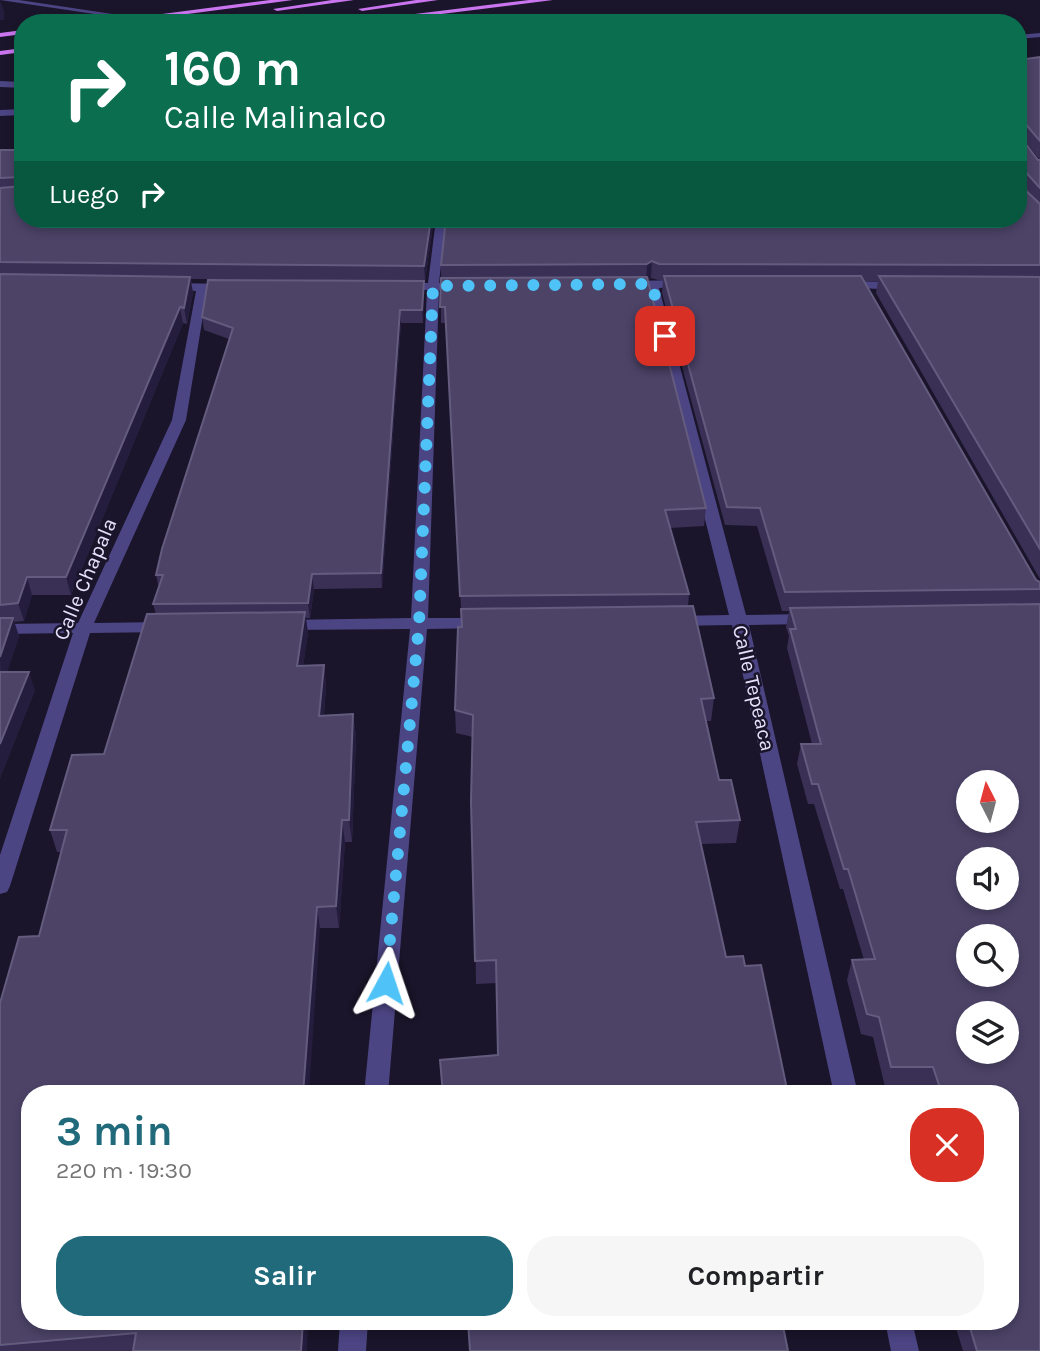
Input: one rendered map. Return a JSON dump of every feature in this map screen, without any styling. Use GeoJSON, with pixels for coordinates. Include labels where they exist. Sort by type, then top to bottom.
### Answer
{"type":"FeatureCollection","features":[{"type":"Feature","properties":{"kind":"main road"},"geometry":{"type":"LineString","coordinates":[[202,10],[268,0]]}},
{"type":"Feature","properties":{"kind":"main road"},"geometry":{"type":"LineString","coordinates":[[168,14],[289,0]]}},
{"type":"Feature","properties":{"kind":"main road"},"geometry":{"type":"LineString","coordinates":[[236,14],[350,0]]}},
{"type":"Feature","properties":{"kind":"main road"},"geometry":{"type":"LineString","coordinates":[[321,14],[435,0]]}},
{"type":"Feature","properties":{"kind":"main road"},"geometry":{"type":"LineString","coordinates":[[425,14],[549,0]]}},
{"type":"Feature","properties":{"kind":"street"},"geometry":{"type":"LineString","coordinates":[[2,0],[105,14]]}},
{"type":"Feature","properties":{"kind":"street"},"geometry":{"type":"LineString","coordinates":[[377,1085],[419,624],[433,286],[439,228]]}},
{"type":"Feature","properties":{"kind":"street","name":"Calle Tepeaca"},"geometry":{"type":"LineString","coordinates":[[652,284],[739,620],[844,1085]]}},
{"type":"Feature","properties":{"kind":"street"},"geometry":{"type":"LineString","coordinates":[[611,285],[705,285]]}},
{"type":"Feature","properties":{"kind":"street"},"geometry":{"type":"LineString","coordinates":[[823,285],[866,291],[917,286]]}},
{"type":"Feature","properties":{"kind":"street"},"geometry":{"type":"LineString","coordinates":[[392,287],[474,286]]}},
{"type":"Feature","properties":{"kind":"street"},"geometry":{"type":"LineString","coordinates":[[148,287],[243,288]]}},
{"type":"Feature","properties":{"kind":"street","name":"Calle Chapala"},"geometry":{"type":"LineString","coordinates":[[0,886],[84,628],[179,420],[202,288]]}},
{"type":"Feature","properties":{"kind":"street"},"geometry":{"type":"LineString","coordinates":[[655,621],[821,619]]}},
{"type":"Feature","properties":{"kind":"street"},"geometry":{"type":"LineString","coordinates":[[265,626],[503,623]]}},
{"type":"Feature","properties":{"kind":"street"},"geometry":{"type":"LineString","coordinates":[[0,629],[181,626]]}},
{"type":"Feature","properties":{"kind":"street"},"geometry":{"type":"LineString","coordinates":[[352,1351],[353,1330]]}},
{"type":"Feature","properties":{"kind":"street"},"geometry":{"type":"LineString","coordinates":[[900,1330],[905,1351]]}},
{"type":"Feature","properties":{"kind":"building"},"geometry":{"type":"Polygon","coordinates":[[[1040,57],[1040,141],[1027,126],[1027,59],[1040,57]]]}},
{"type":"Feature","properties":{"kind":"building"},"geometry":{"type":"Polygon","coordinates":[[[1027,146],[1040,160],[1040,188],[1027,173],[1027,146]]]}},
{"type":"Feature","properties":{"kind":"building"},"geometry":{"type":"Polygon","coordinates":[[[0,150],[14,150],[14,177],[0,178],[0,150]]]}},
{"type":"Feature","properties":{"kind":"building"},"geometry":{"type":"Polygon","coordinates":[[[14,187],[14,228],[430,228],[424,266],[0,262],[0,188],[14,187]]]}},
{"type":"Feature","properties":{"kind":"building"},"geometry":{"type":"Polygon","coordinates":[[[1027,192],[1040,204],[1040,265],[659,264],[652,261],[647,264],[441,265],[445,228],[1027,228],[1027,192]]]}},
{"type":"Feature","properties":{"kind":"building"},"geometry":{"type":"Polygon","coordinates":[[[0,274],[190,277],[184,308],[180,307],[66,577],[27,577],[18,603],[0,605],[0,274]]]}},
{"type":"Feature","properties":{"kind":"building"},"geometry":{"type":"Polygon","coordinates":[[[664,276],[861,276],[1036,580],[1040,582],[1040,589],[785,592],[760,508],[727,507],[664,276]]]}},
{"type":"Feature","properties":{"kind":"building"},"geometry":{"type":"Polygon","coordinates":[[[879,276],[1040,277],[1040,549],[879,276]]]}},
{"type":"Feature","properties":{"kind":"building"},"geometry":{"type":"Polygon","coordinates":[[[647,277],[706,508],[665,510],[689,594],[460,596],[445,307],[440,307],[441,278],[647,277]]]}},
{"type":"Feature","properties":{"kind":"building"},"geometry":{"type":"Polygon","coordinates":[[[208,280],[424,281],[422,310],[400,310],[381,573],[312,574],[308,603],[153,604],[163,575],[156,575],[162,549],[233,328],[202,317],[208,280]]]}},
{"type":"Feature","properties":{"kind":"building"},"geometry":{"type":"Polygon","coordinates":[[[1040,604],[1040,1351],[977,1351],[971,1330],[1019,1330],[1019,1085],[939,1085],[933,1067],[891,1067],[879,1017],[867,1014],[852,960],[875,959],[848,869],[844,869],[818,784],[812,784],[801,744],[821,744],[790,629],[796,629],[790,608],[1040,604]]]}},
{"type":"Feature","properties":{"kind":"building"},"geometry":{"type":"Polygon","coordinates":[[[693,606],[714,698],[701,699],[719,780],[731,780],[740,820],[696,822],[726,957],[743,956],[745,966],[761,965],[786,1085],[442,1085],[440,1060],[498,1055],[496,960],[475,961],[471,801],[473,715],[455,710],[461,609],[693,606]]]}},
{"type":"Feature","properties":{"kind":"building"},"geometry":{"type":"Polygon","coordinates":[[[305,612],[297,666],[324,665],[319,716],[353,714],[349,820],[342,820],[336,906],[317,907],[304,1085],[21,1085],[21,1330],[302,1330],[301,1351],[133,1351],[136,1333],[0,1345],[0,1003],[19,937],[39,936],[67,830],[50,830],[72,755],[104,754],[147,614],[305,612]]]}},
{"type":"Feature","properties":{"kind":"building"},"geometry":{"type":"Polygon","coordinates":[[[0,618],[13,618],[0,657],[0,618]]]}},
{"type":"Feature","properties":{"kind":"building"},"geometry":{"type":"Polygon","coordinates":[[[0,672],[29,672],[0,744],[0,672]]]}},
{"type":"Feature","properties":{"kind":"building"},"geometry":{"type":"Polygon","coordinates":[[[469,1330],[784,1330],[788,1351],[470,1351],[469,1330]]]}},
{"type":"Feature","properties":{"kind":"route"},"geometry":{"type":"LineString","coordinates":[[386,983],[419,624],[433,286],[652,284],[665,336]]}}]}
